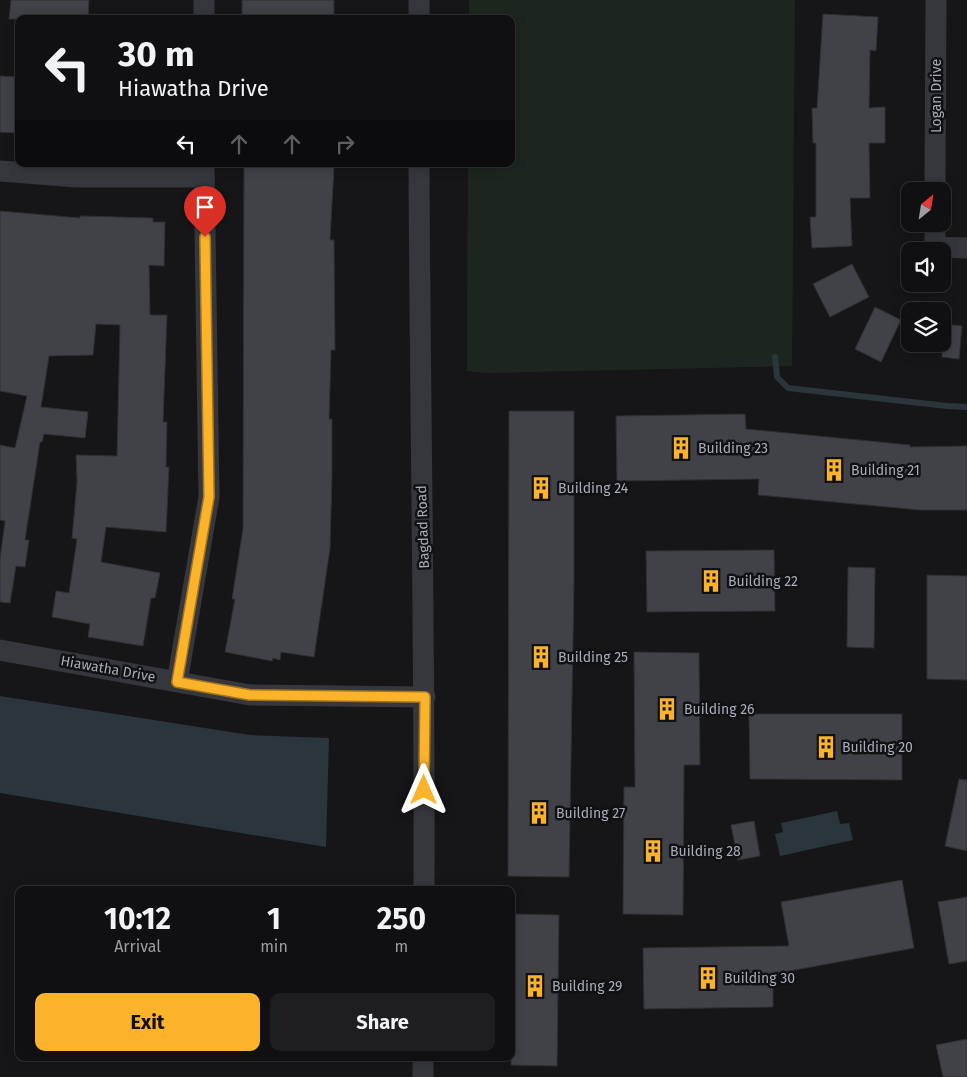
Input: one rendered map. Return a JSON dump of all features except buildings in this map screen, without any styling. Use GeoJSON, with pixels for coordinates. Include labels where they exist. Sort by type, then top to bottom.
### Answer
{"type":"FeatureCollection","features":[{"type":"Feature","properties":{"kind":"street"},"geometry":{"type":"LineString","coordinates":[[204,0],[204,15]]}},
{"type":"Feature","properties":{"kind":"street"},"geometry":{"type":"LineString","coordinates":[[418,0],[418,15]]}},
{"type":"Feature","properties":{"kind":"street","name":"Logan Drive"},"geometry":{"type":"LineString","coordinates":[[936,0],[936,182]]}},
{"type":"Feature","properties":{"kind":"street","name":"Bagdad Road"},"geometry":{"type":"LineString","coordinates":[[419,167],[425,697],[424,886]]}},
{"type":"Feature","properties":{"kind":"street"},"geometry":{"type":"LineString","coordinates":[[0,171],[76,177],[204,170],[209,497],[177,682]]}},
{"type":"Feature","properties":{"kind":"street"},"geometry":{"type":"LineString","coordinates":[[935,232],[935,246],[967,248]]}},
{"type":"Feature","properties":{"kind":"street","name":"Hiawatha Drive"},"geometry":{"type":"LineString","coordinates":[[0,650],[250,695],[425,697]]}},
{"type":"Feature","properties":{"kind":"street"},"geometry":{"type":"LineString","coordinates":[[423,1061],[423,1077]]}},
{"type":"Feature","properties":{"kind":"shaded area"},"geometry":{"type":"Polygon","coordinates":[[[469,0],[795,0],[792,366],[489,373],[467,371],[468,167],[515,167],[515,15],[469,15],[469,0]]]}},
{"type":"Feature","properties":{"kind":"shaded area"},"geometry":{"type":"Polygon","coordinates":[[[0,696],[250,735],[329,738],[326,847],[0,793],[0,696]]]}},
{"type":"Feature","properties":{"kind":"shaded area"},"geometry":{"type":"Polygon","coordinates":[[[837,811],[840,824],[849,823],[853,840],[780,856],[775,834],[783,832],[781,823],[837,811]]]}},
{"type":"Feature","properties":{"kind":"waterway"},"geometry":{"type":"LineString","coordinates":[[775,357],[777,377],[788,388],[967,407]]}},
{"type":"Feature","properties":{"kind":"place","name":"Building 23"},"geometry":{"type":"Point","coordinates":[681,448]}},
{"type":"Feature","properties":{"kind":"place","name":"Building 21"},"geometry":{"type":"Point","coordinates":[834,470]}},
{"type":"Feature","properties":{"kind":"place","name":"Building 24"},"geometry":{"type":"Point","coordinates":[541,488]}},
{"type":"Feature","properties":{"kind":"place","name":"Building 22"},"geometry":{"type":"Point","coordinates":[711,581]}},
{"type":"Feature","properties":{"kind":"place","name":"Building 25"},"geometry":{"type":"Point","coordinates":[541,657]}},
{"type":"Feature","properties":{"kind":"place","name":"Building 26"},"geometry":{"type":"Point","coordinates":[667,709]}},
{"type":"Feature","properties":{"kind":"place","name":"Building 20"},"geometry":{"type":"Point","coordinates":[826,747]}},
{"type":"Feature","properties":{"kind":"place","name":"Building 27"},"geometry":{"type":"Point","coordinates":[539,813]}},
{"type":"Feature","properties":{"kind":"place","name":"Building 28"},"geometry":{"type":"Point","coordinates":[653,851]}},
{"type":"Feature","properties":{"kind":"place","name":"Building 30"},"geometry":{"type":"Point","coordinates":[708,978]}},
{"type":"Feature","properties":{"kind":"place","name":"Building 29"},"geometry":{"type":"Point","coordinates":[535,986]}},
{"type":"Feature","properties":{"kind":"route"},"geometry":{"type":"LineString","coordinates":[[205,237],[209,497],[177,682],[250,695],[425,697],[424,790]]}}]}
